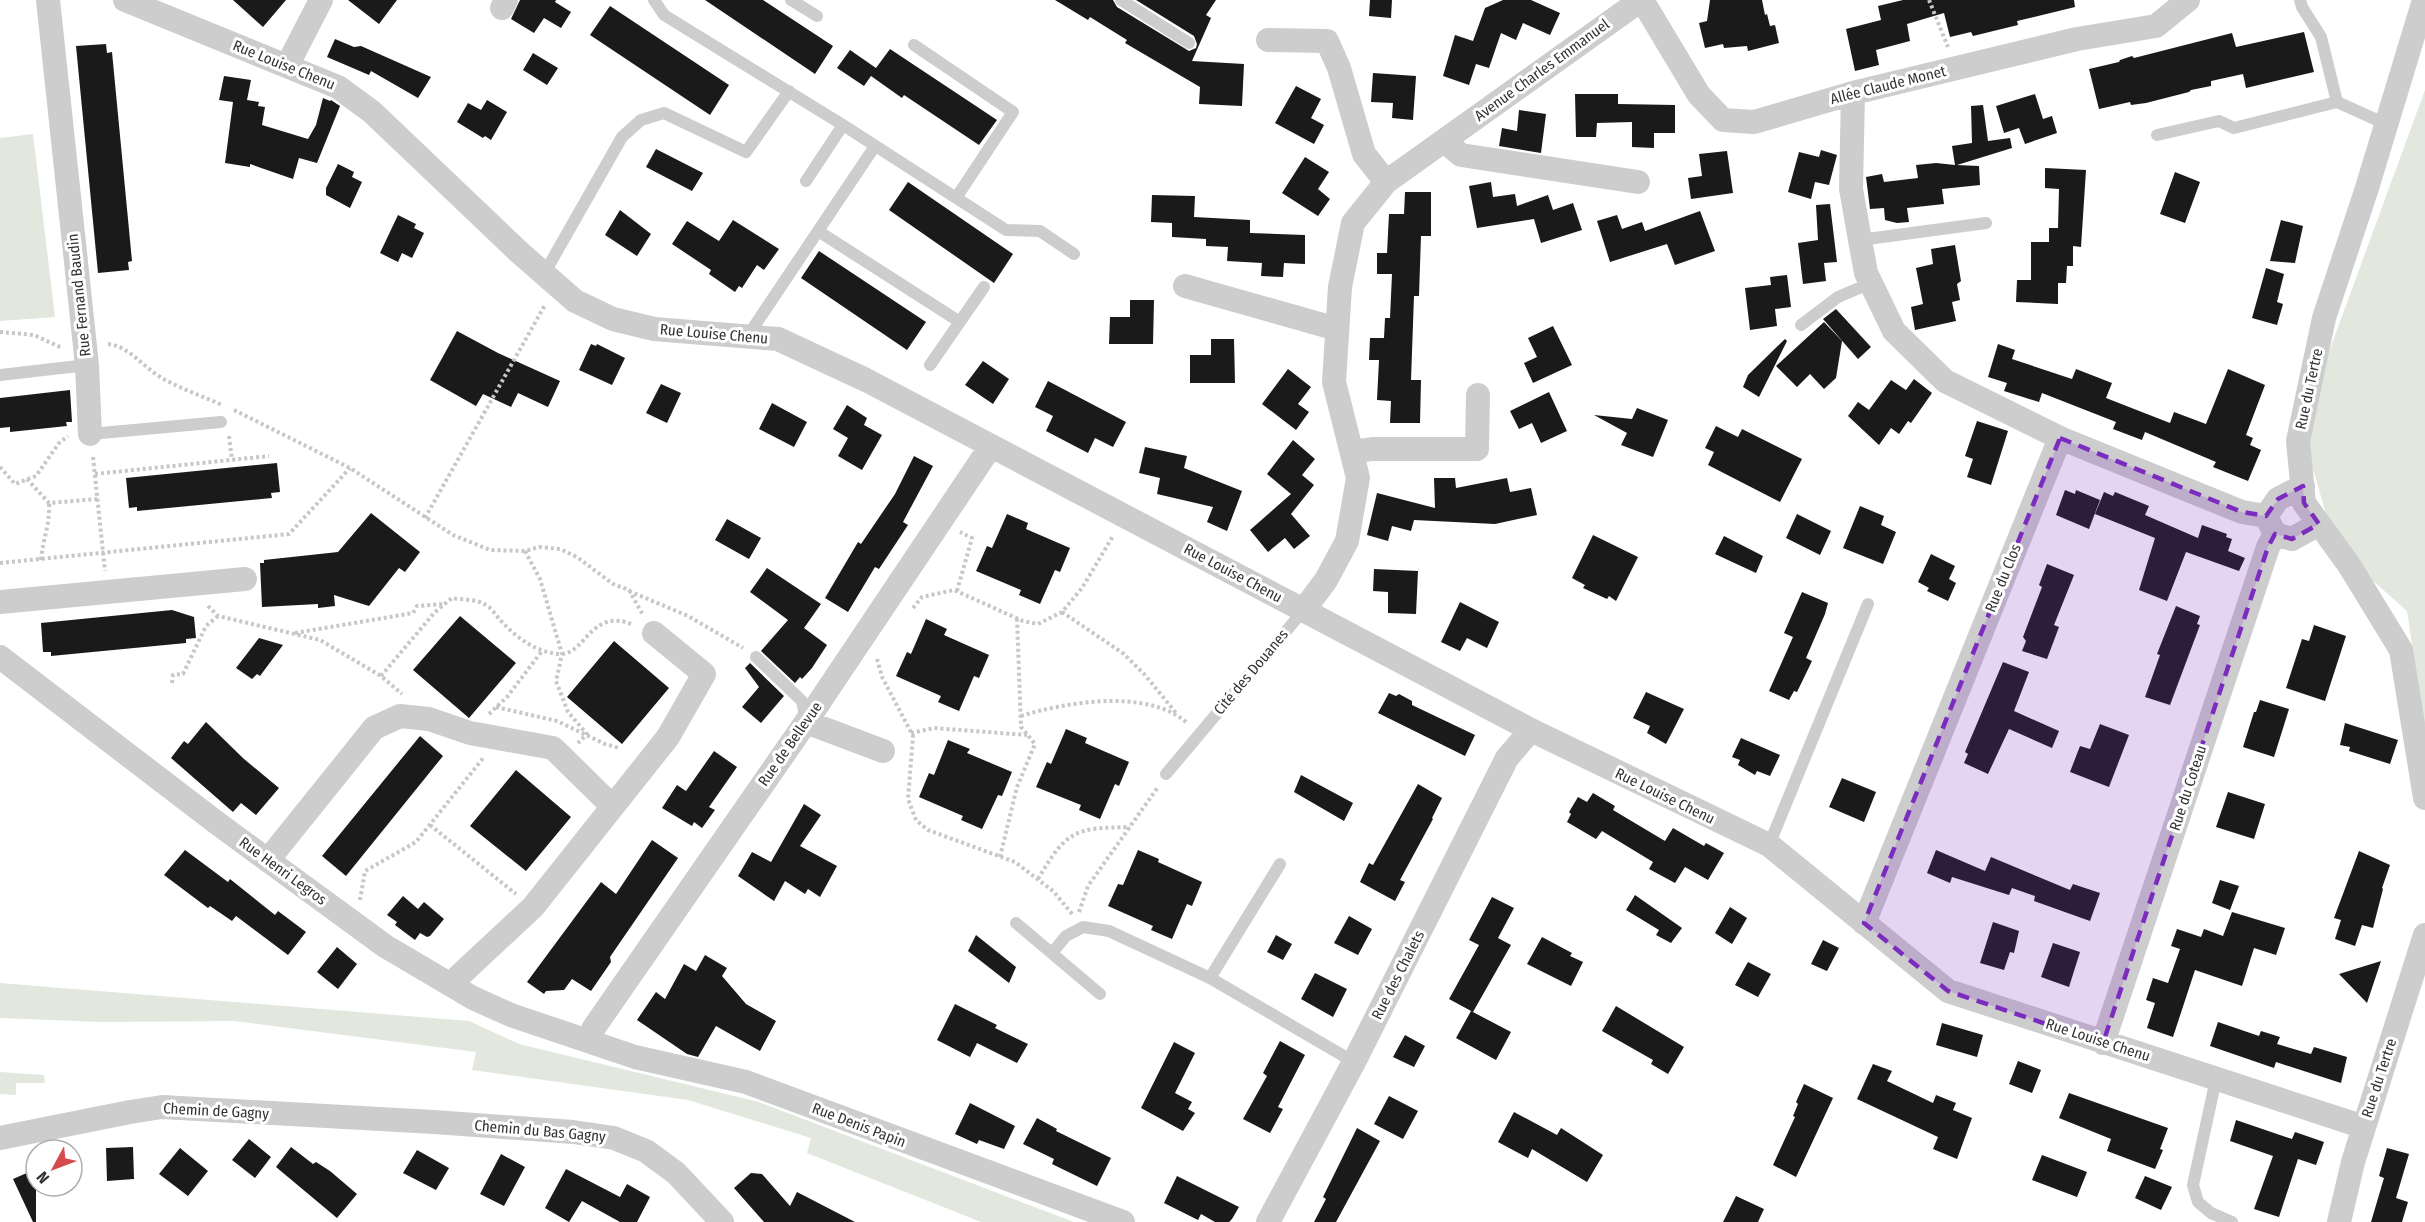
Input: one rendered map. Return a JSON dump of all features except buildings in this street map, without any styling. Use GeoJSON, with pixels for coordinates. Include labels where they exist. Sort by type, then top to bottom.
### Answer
{"type":"FeatureCollection","features":[{"type":"Feature","properties":{"kind":"street","name":"Rue Fernand Baudin"},"geometry":{"type":"LineString","coordinates":[[48,0],[86,356],[90,434]]}},
{"type":"Feature","properties":{"kind":"street","name":"Rue Louise Chenu"},"geometry":{"type":"LineString","coordinates":[[125,0],[338,87],[372,112],[576,301],[613,319],[654,329],[778,339],[866,380],[1531,730],[1769,845],[1948,991],[2364,1127]]}},
{"type":"Feature","properties":{"kind":"street"},"geometry":{"type":"LineString","coordinates":[[287,66],[321,0]]}},
{"type":"Feature","properties":{"kind":"street","name":"Allée Claude Monet"},"geometry":{"type":"LineString","coordinates":[[1641,0],[1700,95],[1723,120],[1754,122],[1853,93],[1955,68],[2077,39],[2156,26],[2188,0]]}},
{"type":"Feature","properties":{"kind":"street","name":"Avenue Charles Emmanuel"},"geometry":{"type":"LineString","coordinates":[[1303,611],[1326,580],[1347,540],[1358,478],[1334,382],[1340,286],[1353,223],[1386,182],[1641,0]]}},
{"type":"Feature","properties":{"kind":"street","name":"Rue du Tertre"},"geometry":{"type":"LineString","coordinates":[[2424,0],[2324,318],[2298,441],[2304,503],[2349,565],[2401,650],[2425,798]]}},
{"type":"Feature","properties":{"kind":"street"},"geometry":{"type":"LineString","coordinates":[[1268,40],[1326,41],[1340,68],[1364,154],[1386,182]]}},
{"type":"Feature","properties":{"kind":"street"},"geometry":{"type":"LineString","coordinates":[[1853,93],[1851,189],[1866,273],[1894,331],[1945,381],[2060,438],[2242,512],[2271,525],[2292,539],[2319,524]]}},
{"type":"Feature","properties":{"kind":"street"},"geometry":{"type":"LineString","coordinates":[[1444,141],[1461,155],[1638,182]]}},
{"type":"Feature","properties":{"kind":"street"},"geometry":{"type":"LineString","coordinates":[[1185,286],[1337,329]]}},
{"type":"Feature","properties":{"kind":"street"},"geometry":{"type":"LineString","coordinates":[[1352,453],[1372,449],[1477,449],[1478,395]]}},
{"type":"Feature","properties":{"kind":"street","name":"Rue du Clos"},"geometry":{"type":"LineString","coordinates":[[1864,923],[2060,438]]}},
{"type":"Feature","properties":{"kind":"street","name":"Rue de Bellevue"},"geometry":{"type":"LineString","coordinates":[[590,1041],[593,1029],[806,722],[991,446]]}},
{"type":"Feature","properties":{"kind":"street","name":"Rue du Coteau"},"geometry":{"type":"LineString","coordinates":[[2103,1042],[2268,547],[2278,499],[2303,486]]}},
{"type":"Feature","properties":{"kind":"street"},"geometry":{"type":"LineString","coordinates":[[0,602],[107,590],[195,585],[245,579]]}},
{"type":"Feature","properties":{"kind":"street"},"geometry":{"type":"LineString","coordinates":[[453,986],[459,976],[533,907],[668,737],[704,674],[654,633]]}},
{"type":"Feature","properties":{"kind":"street","name":"Rue Henri Legros"},"geometry":{"type":"LineString","coordinates":[[0,657],[217,824],[386,946],[453,986],[511,1015],[590,1041]]}},
{"type":"Feature","properties":{"kind":"street"},"geometry":{"type":"LineString","coordinates":[[268,860],[374,728],[400,717],[429,719],[470,733],[553,748],[612,806]]}},
{"type":"Feature","properties":{"kind":"street"},"geometry":{"type":"LineString","coordinates":[[806,722],[882,751]]}},
{"type":"Feature","properties":{"kind":"street","name":"Rue des Chalets"},"geometry":{"type":"LineString","coordinates":[[1269,1222],[1354,1062],[1507,758],[1531,730]]}},
{"type":"Feature","properties":{"kind":"street","name":"Rue du Tertre"},"geometry":{"type":"LineString","coordinates":[[2338,1222],[2364,1127],[2425,935]]}},
{"type":"Feature","properties":{"kind":"street","name":"Rue Denis Papin"},"geometry":{"type":"LineString","coordinates":[[590,1041],[635,1057],[746,1082],[1123,1222]]}},
{"type":"Feature","properties":{"kind":"street","name":"Chemin de Gagny"},"geometry":{"type":"LineString","coordinates":[[0,1138],[162,1107],[434,1122]]}},
{"type":"Feature","properties":{"kind":"street","name":"Chemin du Bas Gagny"},"geometry":{"type":"LineString","coordinates":[[434,1122],[573,1132],[614,1138],[646,1151],[676,1173],[722,1222]]}},
{"type":"Feature","properties":{"kind":"lane"},"geometry":{"type":"LineString","coordinates":[[654,0],[664,15],[789,91],[1006,230],[1040,231],[1074,254]]}},
{"type":"Feature","properties":{"kind":"lane"},"geometry":{"type":"LineString","coordinates":[[791,0],[817,16]]}},
{"type":"Feature","properties":{"kind":"lane"},"geometry":{"type":"LineString","coordinates":[[1121,0],[1189,43]]}},
{"type":"Feature","properties":{"kind":"lane"},"geometry":{"type":"LineString","coordinates":[[2300,0],[2321,37],[2337,102]]}},
{"type":"Feature","properties":{"kind":"lane"},"geometry":{"type":"LineString","coordinates":[[914,45],[1012,112],[956,198]]}},
{"type":"Feature","properties":{"kind":"lane"},"geometry":{"type":"LineString","coordinates":[[550,279],[622,136],[641,120],[664,113],[746,152],[789,91]]}},
{"type":"Feature","properties":{"kind":"lane"},"geometry":{"type":"LineString","coordinates":[[2157,135],[2219,121],[2234,128],[2337,102],[2386,124]]}},
{"type":"Feature","properties":{"kind":"lane"},"geometry":{"type":"LineString","coordinates":[[806,181],[843,125]]}},
{"type":"Feature","properties":{"kind":"lane"},"geometry":{"type":"LineString","coordinates":[[747,337],[875,146]]}},
{"type":"Feature","properties":{"kind":"lane"},"geometry":{"type":"LineString","coordinates":[[1860,240],[1986,223]]}},
{"type":"Feature","properties":{"kind":"lane"},"geometry":{"type":"LineString","coordinates":[[818,231],[960,322]]}},
{"type":"Feature","properties":{"kind":"lane"},"geometry":{"type":"LineString","coordinates":[[1801,325],[1838,297],[1871,283]]}},
{"type":"Feature","properties":{"kind":"lane"},"geometry":{"type":"LineString","coordinates":[[930,365],[984,287]]}},
{"type":"Feature","properties":{"kind":"lane"},"geometry":{"type":"LineString","coordinates":[[0,375],[86,356]]}},
{"type":"Feature","properties":{"kind":"lane"},"geometry":{"type":"LineString","coordinates":[[90,434],[221,422]]}},
{"type":"Feature","properties":{"kind":"lane"},"geometry":{"type":"LineString","coordinates":[[1769,845],[1868,604]]}},
{"type":"Feature","properties":{"kind":"lane","name":"Cité des Douanes"},"geometry":{"type":"LineString","coordinates":[[1166,774],[1303,611]]}},
{"type":"Feature","properties":{"kind":"lane"},"geometry":{"type":"LineString","coordinates":[[756,657],[802,701],[806,722]]}},
{"type":"Feature","properties":{"kind":"lane"},"geometry":{"type":"LineString","coordinates":[[1210,978],[1280,864]]}},
{"type":"Feature","properties":{"kind":"lane"},"geometry":{"type":"LineString","coordinates":[[1016,922],[1100,994]]}},
{"type":"Feature","properties":{"kind":"lane"},"geometry":{"type":"LineString","coordinates":[[1052,952],[1066,936],[1083,927],[1109,931],[1210,978],[1354,1062]]}},
{"type":"Feature","properties":{"kind":"lane"},"geometry":{"type":"LineString","coordinates":[[2216,1079],[2193,1185],[2198,1202],[2211,1213],[2232,1222]]}},
{"type":"Feature","properties":{"kind":"path"},"geometry":{"type":"LineString","coordinates":[[1929,0],[1955,68]]}},
{"type":"Feature","properties":{"kind":"path"},"geometry":{"type":"LineString","coordinates":[[425,518],[550,279]]}},
{"type":"Feature","properties":{"kind":"path"},"geometry":{"type":"LineString","coordinates":[[0,332],[34,335],[60,348],[86,356],[96,343],[113,345],[131,354],[165,380],[226,406],[350,468],[453,535],[490,550],[525,551],[539,547],[560,549],[577,557],[613,584],[688,616],[728,638],[756,657]]}},
{"type":"Feature","properties":{"kind":"path"},"geometry":{"type":"LineString","coordinates":[[0,467],[15,484],[36,476],[58,443],[75,432],[90,434],[107,590]]}},
{"type":"Feature","properties":{"kind":"path"},"geometry":{"type":"LineString","coordinates":[[95,474],[269,456]]}},
{"type":"Feature","properties":{"kind":"path"},"geometry":{"type":"LineString","coordinates":[[0,563],[289,534],[350,468]]}},
{"type":"Feature","properties":{"kind":"path"},"geometry":{"type":"LineString","coordinates":[[27,479],[50,503],[50,523],[43,541],[41,560]]}},
{"type":"Feature","properties":{"kind":"path"},"geometry":{"type":"LineString","coordinates":[[50,503],[97,499]]}},
{"type":"Feature","properties":{"kind":"path"},"geometry":{"type":"LineString","coordinates":[[909,613],[922,597],[954,590],[1017,618],[1038,624],[1062,612],[1082,588],[1126,515]]}},
{"type":"Feature","properties":{"kind":"path"},"geometry":{"type":"LineString","coordinates":[[940,521],[972,538],[957,591]]}},
{"type":"Feature","properties":{"kind":"path"},"geometry":{"type":"LineString","coordinates":[[525,551],[540,579],[562,654],[556,681],[568,712],[587,734],[564,759]]}},
{"type":"Feature","properties":{"kind":"path"},"geometry":{"type":"LineString","coordinates":[[195,585],[197,594],[218,616],[320,640],[381,676],[429,719]]}},
{"type":"Feature","properties":{"kind":"path"},"geometry":{"type":"LineString","coordinates":[[628,590],[654,633]]}},
{"type":"Feature","properties":{"kind":"path"},"geometry":{"type":"LineString","coordinates":[[381,676],[435,612],[453,598],[485,604],[515,636],[542,651],[562,654],[570,651],[598,626],[614,619],[654,633]]}},
{"type":"Feature","properties":{"kind":"path"},"geometry":{"type":"LineString","coordinates":[[294,633],[413,613],[417,606],[445,604]]}},
{"type":"Feature","properties":{"kind":"path"},"geometry":{"type":"LineString","coordinates":[[1062,612],[1124,654],[1176,713],[1200,734]]}},
{"type":"Feature","properties":{"kind":"path"},"geometry":{"type":"LineString","coordinates":[[172,683],[173,675],[183,674],[206,626],[218,616]]}},
{"type":"Feature","properties":{"kind":"path"},"geometry":{"type":"LineString","coordinates":[[1000,857],[1017,787],[1035,744],[1021,727],[1017,618]]}},
{"type":"Feature","properties":{"kind":"path"},"geometry":{"type":"LineString","coordinates":[[470,733],[507,698],[542,651]]}},
{"type":"Feature","properties":{"kind":"path"},"geometry":{"type":"LineString","coordinates":[[876,655],[882,677],[911,733],[912,765],[908,799],[916,820],[928,830],[1015,862],[1053,891],[1076,918],[1088,886],[1166,774]]}},
{"type":"Feature","properties":{"kind":"path"},"geometry":{"type":"LineString","coordinates":[[1021,716],[1049,707],[1099,700],[1151,705],[1176,713]]}},
{"type":"Feature","properties":{"kind":"path"},"geometry":{"type":"LineString","coordinates":[[911,733],[934,728],[1028,735]]}},
{"type":"Feature","properties":{"kind":"path"},"geometry":{"type":"LineString","coordinates":[[355,924],[365,871],[416,842],[499,738]]}},
{"type":"Feature","properties":{"kind":"path"},"geometry":{"type":"LineString","coordinates":[[430,825],[533,907]]}},
{"type":"Feature","properties":{"kind":"path"},"geometry":{"type":"LineString","coordinates":[[1038,879],[1055,850],[1077,831],[1131,827]]}},
{"type":"Feature","properties":{"kind":"highlighted area"},"geometry":{"type":"Polygon","coordinates":[[[2060,438],[2242,512],[2266,516],[2278,499],[2303,486],[2304,503],[2319,524],[2292,539],[2275,534],[2268,547],[2103,1043],[1948,991],[1864,923],[2060,438]]]}},
{"type":"Feature","properties":{"kind":"shaded area"},"geometry":{"type":"Polygon","coordinates":[[[2425,90],[2425,730],[2407,611],[2336,548],[2301,428],[2425,90]]]}},
{"type":"Feature","properties":{"kind":"shaded area"},"geometry":{"type":"Polygon","coordinates":[[[33,134],[55,317],[0,321],[0,138],[33,134]]]}},
{"type":"Feature","properties":{"kind":"shaded area"},"geometry":{"type":"Polygon","coordinates":[[[0,983],[469,1021],[519,1044],[759,1102],[1074,1222],[981,1222],[807,1153],[811,1138],[688,1100],[472,1070],[476,1052],[234,1021],[101,1022],[0,1018],[0,983]]]}},
{"type":"Feature","properties":{"kind":"shaded area"},"geometry":{"type":"Polygon","coordinates":[[[0,1072],[44,1075],[45,1083],[16,1083],[16,1095],[0,1094],[0,1072]]]}}]}
